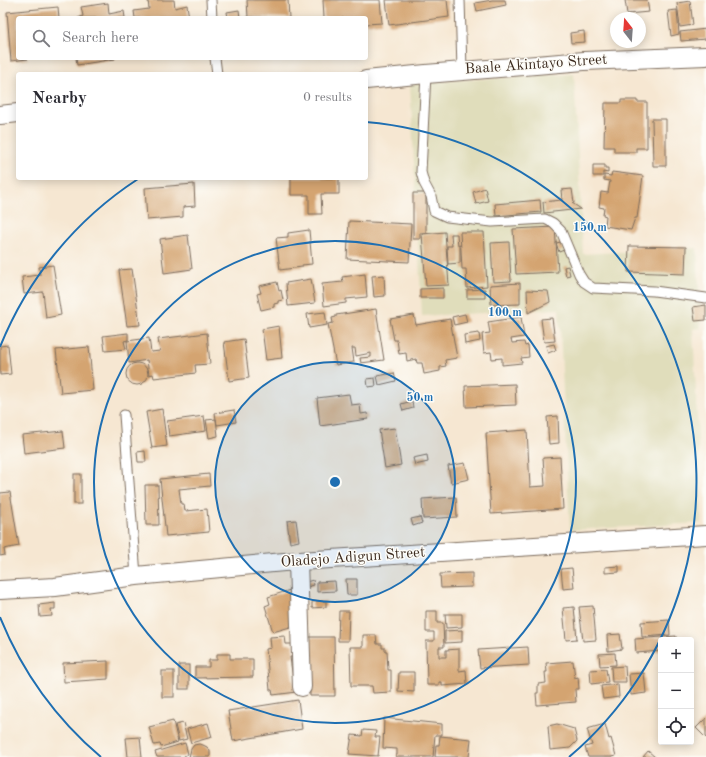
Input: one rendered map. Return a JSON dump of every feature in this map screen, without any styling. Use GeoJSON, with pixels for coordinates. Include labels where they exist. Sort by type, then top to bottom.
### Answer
{"type":"FeatureCollection","features":[{"type":"Feature","properties":{"kind":"street","name":"Baale Akintayo Street"},"geometry":{"type":"LineString","coordinates":[[368,80],[584,60],[706,56]]}},
{"type":"Feature","properties":{"kind":"street"},"geometry":{"type":"LineString","coordinates":[[0,115],[16,113]]}},
{"type":"Feature","properties":{"kind":"street","name":"Oladejo Adigun Street"},"geometry":{"type":"LineString","coordinates":[[0,590],[55,587],[136,576],[298,562],[706,535]]}},
{"type":"Feature","properties":{"kind":"street"},"geometry":{"type":"LineString","coordinates":[[298,562],[302,687]]}},
{"type":"Feature","properties":{"kind":"lane"},"geometry":{"type":"LineString","coordinates":[[211,0],[212,16]]}},
{"type":"Feature","properties":{"kind":"lane"},"geometry":{"type":"LineString","coordinates":[[460,0],[462,70]]}},
{"type":"Feature","properties":{"kind":"lane"},"geometry":{"type":"LineString","coordinates":[[215,60],[217,72]]}},
{"type":"Feature","properties":{"kind":"lane"},"geometry":{"type":"LineString","coordinates":[[426,74],[421,172],[424,183],[431,196],[434,211],[447,217],[492,222],[545,220],[553,223],[561,231],[579,274],[584,282],[593,288],[654,291],[706,298]]}},
{"type":"Feature","properties":{"kind":"lane"},"geometry":{"type":"LineString","coordinates":[[124,415],[136,576]]}},
{"type":"Feature","properties":{"kind":"shaded area"},"geometry":{"type":"Polygon","coordinates":[[[574,74],[583,254],[697,248],[701,328],[693,329],[702,523],[570,530],[559,309],[422,316],[410,83],[574,74]]]}},
{"type":"Feature","properties":{"kind":"building"},"geometry":{"type":"Polygon","coordinates":[[[148,0],[174,0],[175,8],[187,5],[189,16],[135,16],[134,11],[149,9],[148,0]]]}},
{"type":"Feature","properties":{"kind":"building"},"geometry":{"type":"Polygon","coordinates":[[[247,0],[288,0],[289,16],[248,16],[247,0]]]}},
{"type":"Feature","properties":{"kind":"building"},"geometry":{"type":"Polygon","coordinates":[[[323,0],[380,0],[382,23],[368,24],[368,16],[324,16],[323,0]]]}},
{"type":"Feature","properties":{"kind":"building"},"geometry":{"type":"Polygon","coordinates":[[[386,0],[447,0],[449,17],[389,25],[386,0]]]}},
{"type":"Feature","properties":{"kind":"building"},"geometry":{"type":"Polygon","coordinates":[[[492,0],[505,0],[506,5],[477,11],[475,3],[492,0]]]}},
{"type":"Feature","properties":{"kind":"building"},"geometry":{"type":"Polygon","coordinates":[[[625,0],[647,0],[649,12],[627,12],[625,0]]]}},
{"type":"Feature","properties":{"kind":"building"},"geometry":{"type":"Polygon","coordinates":[[[690,1],[693,25],[680,27],[677,3],[690,1]]]}},
{"type":"Feature","properties":{"kind":"building"},"geometry":{"type":"Polygon","coordinates":[[[108,3],[109,14],[124,11],[125,16],[83,16],[81,7],[108,3]]]}},
{"type":"Feature","properties":{"kind":"building"},"geometry":{"type":"Polygon","coordinates":[[[58,7],[59,16],[16,16],[16,60],[20,60],[11,61],[7,12],[58,7]]]}},
{"type":"Feature","properties":{"kind":"building"},"geometry":{"type":"Polygon","coordinates":[[[239,10],[240,16],[228,16],[227,12],[239,10]]]}},
{"type":"Feature","properties":{"kind":"building"},"geometry":{"type":"Polygon","coordinates":[[[677,10],[679,34],[671,36],[668,11],[677,10]]]}},
{"type":"Feature","properties":{"kind":"building"},"geometry":{"type":"Polygon","coordinates":[[[706,29],[706,39],[681,41],[680,32],[706,29]]]}},
{"type":"Feature","properties":{"kind":"building"},"geometry":{"type":"Polygon","coordinates":[[[584,31],[585,42],[571,43],[570,33],[584,31]]]}},
{"type":"Feature","properties":{"kind":"building"},"geometry":{"type":"Polygon","coordinates":[[[76,60],[109,60],[77,65],[76,60]]]}},
{"type":"Feature","properties":{"kind":"building"},"geometry":{"type":"Polygon","coordinates":[[[621,100],[637,100],[637,102],[647,102],[647,148],[636,148],[636,152],[614,152],[614,147],[604,147],[605,103],[621,103],[621,100]]]}},
{"type":"Feature","properties":{"kind":"building"},"geometry":{"type":"Polygon","coordinates":[[[652,119],[666,119],[666,166],[653,166],[652,119]]]}},
{"type":"Feature","properties":{"kind":"building"},"geometry":{"type":"Polygon","coordinates":[[[593,165],[605,165],[605,168],[608,168],[608,173],[603,172],[603,176],[593,176],[593,165]]]}},
{"type":"Feature","properties":{"kind":"building"},"geometry":{"type":"Polygon","coordinates":[[[612,172],[643,176],[637,218],[635,218],[631,230],[605,226],[606,216],[603,215],[604,208],[599,207],[601,192],[608,193],[610,181],[604,180],[604,175],[611,176],[612,172]]]}},
{"type":"Feature","properties":{"kind":"building"},"geometry":{"type":"Polygon","coordinates":[[[291,180],[339,180],[339,194],[321,194],[322,214],[309,214],[309,195],[291,195],[291,180]]]}},
{"type":"Feature","properties":{"kind":"building"},"geometry":{"type":"Polygon","coordinates":[[[194,184],[195,206],[183,207],[183,217],[147,220],[145,188],[194,184]]]}},
{"type":"Feature","properties":{"kind":"building"},"geometry":{"type":"Polygon","coordinates":[[[485,188],[488,201],[476,204],[473,192],[485,188]]]}},
{"type":"Feature","properties":{"kind":"building"},"geometry":{"type":"Polygon","coordinates":[[[572,189],[574,203],[572,203],[581,209],[544,213],[543,202],[562,200],[561,190],[572,189]]]}},
{"type":"Feature","properties":{"kind":"building"},"geometry":{"type":"Polygon","coordinates":[[[413,193],[426,193],[426,233],[420,233],[420,239],[413,239],[413,193]]]}},
{"type":"Feature","properties":{"kind":"building"},"geometry":{"type":"Polygon","coordinates":[[[540,200],[541,212],[496,216],[495,204],[540,200]]]}},
{"type":"Feature","properties":{"kind":"building"},"geometry":{"type":"Polygon","coordinates":[[[349,221],[411,224],[409,262],[347,259],[349,221]]]}},
{"type":"Feature","properties":{"kind":"building"},"geometry":{"type":"Polygon","coordinates":[[[555,227],[558,272],[516,274],[513,229],[555,227]]]}},
{"type":"Feature","properties":{"kind":"building"},"geometry":{"type":"Polygon","coordinates":[[[309,230],[312,264],[280,270],[276,238],[288,237],[288,233],[309,230]]]}},
{"type":"Feature","properties":{"kind":"building"},"geometry":{"type":"Polygon","coordinates":[[[445,232],[449,285],[426,286],[422,234],[445,232]]]}},
{"type":"Feature","properties":{"kind":"building"},"geometry":{"type":"Polygon","coordinates":[[[460,232],[484,232],[487,286],[467,288],[466,269],[462,269],[460,232]]]}},
{"type":"Feature","properties":{"kind":"building"},"geometry":{"type":"Polygon","coordinates":[[[451,234],[457,234],[458,246],[460,245],[460,263],[448,264],[447,246],[452,246],[451,234]]]}},
{"type":"Feature","properties":{"kind":"building"},"geometry":{"type":"Polygon","coordinates":[[[188,235],[192,269],[164,273],[160,239],[188,235]]]}},
{"type":"Feature","properties":{"kind":"building"},"geometry":{"type":"Polygon","coordinates":[[[509,242],[511,281],[493,282],[491,243],[509,242]]]}},
{"type":"Feature","properties":{"kind":"building"},"geometry":{"type":"Polygon","coordinates":[[[561,242],[564,250],[559,252],[556,243],[561,242]]]}},
{"type":"Feature","properties":{"kind":"building"},"geometry":{"type":"Polygon","coordinates":[[[629,246],[686,247],[685,274],[628,272],[629,246]]]}},
{"type":"Feature","properties":{"kind":"building"},"geometry":{"type":"Polygon","coordinates":[[[53,265],[61,315],[46,318],[43,292],[24,294],[22,277],[40,275],[39,267],[53,265]]]}},
{"type":"Feature","properties":{"kind":"building"},"geometry":{"type":"Polygon","coordinates":[[[568,266],[570,275],[566,276],[564,267],[568,266]]]}},
{"type":"Feature","properties":{"kind":"building"},"geometry":{"type":"Polygon","coordinates":[[[132,269],[140,325],[127,326],[119,270],[132,269]]]}},
{"type":"Feature","properties":{"kind":"building"},"geometry":{"type":"Polygon","coordinates":[[[365,274],[367,297],[346,299],[346,303],[324,306],[322,284],[343,282],[342,277],[365,274]]]}},
{"type":"Feature","properties":{"kind":"building"},"geometry":{"type":"Polygon","coordinates":[[[384,275],[385,296],[374,297],[372,276],[384,275]]]}},
{"type":"Feature","properties":{"kind":"building"},"geometry":{"type":"Polygon","coordinates":[[[311,279],[315,303],[288,306],[286,283],[311,279]]]}},
{"type":"Feature","properties":{"kind":"building"},"geometry":{"type":"Polygon","coordinates":[[[277,282],[279,291],[281,290],[283,300],[274,304],[274,307],[261,310],[257,294],[261,293],[259,286],[277,282]]]}},
{"type":"Feature","properties":{"kind":"building"},"geometry":{"type":"Polygon","coordinates":[[[520,283],[520,304],[491,305],[490,285],[520,283]]]}},
{"type":"Feature","properties":{"kind":"building"},"geometry":{"type":"Polygon","coordinates":[[[443,288],[443,298],[420,298],[420,289],[443,288]]]}},
{"type":"Feature","properties":{"kind":"building"},"geometry":{"type":"Polygon","coordinates":[[[485,289],[485,298],[467,298],[467,290],[485,289]]]}},
{"type":"Feature","properties":{"kind":"building"},"geometry":{"type":"Polygon","coordinates":[[[527,290],[548,291],[550,302],[528,313],[527,290]]]}},
{"type":"Feature","properties":{"kind":"building"},"geometry":{"type":"Polygon","coordinates":[[[706,305],[706,320],[695,321],[693,307],[706,305]]]}},
{"type":"Feature","properties":{"kind":"building"},"geometry":{"type":"Polygon","coordinates":[[[376,309],[384,360],[361,363],[360,358],[371,357],[371,353],[356,356],[355,348],[352,348],[354,362],[336,365],[328,324],[333,323],[332,318],[336,317],[336,315],[376,309]]]}},
{"type":"Feature","properties":{"kind":"building"},"geometry":{"type":"Polygon","coordinates":[[[325,312],[327,325],[309,328],[307,314],[325,312]]]}},
{"type":"Feature","properties":{"kind":"building"},"geometry":{"type":"Polygon","coordinates":[[[465,314],[467,322],[454,325],[452,317],[465,314]]]}},
{"type":"Feature","properties":{"kind":"building"},"geometry":{"type":"Polygon","coordinates":[[[414,315],[416,325],[450,319],[457,358],[445,360],[446,366],[440,367],[440,371],[424,374],[422,363],[417,363],[416,359],[407,361],[406,353],[399,354],[397,340],[394,340],[390,319],[414,315]]]}},
{"type":"Feature","properties":{"kind":"building"},"geometry":{"type":"Polygon","coordinates":[[[521,317],[524,337],[511,339],[512,343],[524,342],[525,346],[528,345],[529,357],[521,358],[522,363],[502,365],[502,358],[492,359],[491,352],[484,353],[482,334],[490,333],[488,322],[521,317]]]}},
{"type":"Feature","properties":{"kind":"building"},"geometry":{"type":"Polygon","coordinates":[[[552,318],[555,341],[544,342],[541,319],[552,318]]]}},
{"type":"Feature","properties":{"kind":"building"},"geometry":{"type":"Polygon","coordinates":[[[279,326],[282,358],[266,360],[262,329],[279,326]]]}},
{"type":"Feature","properties":{"kind":"building"},"geometry":{"type":"Polygon","coordinates":[[[128,333],[128,340],[124,341],[126,349],[105,351],[103,336],[128,333]]]}},
{"type":"Feature","properties":{"kind":"building"},"geometry":{"type":"Polygon","coordinates":[[[207,333],[210,364],[195,365],[196,373],[154,378],[153,374],[149,375],[147,360],[129,363],[127,341],[149,338],[151,352],[160,351],[158,339],[207,333]]]}},
{"type":"Feature","properties":{"kind":"building"},"geometry":{"type":"Polygon","coordinates":[[[479,333],[480,341],[465,344],[464,335],[479,333]]]}},
{"type":"Feature","properties":{"kind":"building"},"geometry":{"type":"Polygon","coordinates":[[[244,339],[249,378],[229,381],[224,342],[244,339]]]}},
{"type":"Feature","properties":{"kind":"building"},"geometry":{"type":"Polygon","coordinates":[[[554,344],[556,350],[548,353],[546,346],[554,344]]]}},
{"type":"Feature","properties":{"kind":"building"},"geometry":{"type":"Polygon","coordinates":[[[8,345],[11,374],[0,375],[0,346],[8,345]]]}},
{"type":"Feature","properties":{"kind":"building"},"geometry":{"type":"Polygon","coordinates":[[[89,347],[93,390],[61,393],[56,350],[89,347]]]}},
{"type":"Feature","properties":{"kind":"building"},"geometry":{"type":"Polygon","coordinates":[[[137,363],[145,366],[148,374],[145,382],[137,385],[129,382],[126,374],[129,366],[137,363]]]}},
{"type":"Feature","properties":{"kind":"building"},"geometry":{"type":"Polygon","coordinates":[[[394,373],[396,381],[379,385],[377,376],[394,373]]]}},
{"type":"Feature","properties":{"kind":"building"},"geometry":{"type":"Polygon","coordinates":[[[375,378],[376,386],[368,387],[367,379],[375,378]]]}},
{"type":"Feature","properties":{"kind":"building"},"geometry":{"type":"Polygon","coordinates":[[[515,384],[516,405],[466,407],[465,386],[515,384]]]}},
{"type":"Feature","properties":{"kind":"building"},"geometry":{"type":"Polygon","coordinates":[[[349,394],[351,405],[360,404],[361,414],[367,413],[368,419],[320,426],[317,398],[349,394]]]}},
{"type":"Feature","properties":{"kind":"building"},"geometry":{"type":"Polygon","coordinates":[[[412,401],[413,408],[403,411],[401,404],[412,401]]]}},
{"type":"Feature","properties":{"kind":"building"},"geometry":{"type":"Polygon","coordinates":[[[162,409],[167,446],[152,448],[146,412],[162,409]]]}},
{"type":"Feature","properties":{"kind":"building"},"geometry":{"type":"Polygon","coordinates":[[[234,410],[236,422],[217,425],[215,413],[234,410]]]}},
{"type":"Feature","properties":{"kind":"building"},"geometry":{"type":"Polygon","coordinates":[[[204,416],[206,431],[169,436],[167,421],[204,416]]]}},
{"type":"Feature","properties":{"kind":"building"},"geometry":{"type":"Polygon","coordinates":[[[558,416],[559,443],[549,444],[547,417],[558,416]]]}},
{"type":"Feature","properties":{"kind":"building"},"geometry":{"type":"Polygon","coordinates":[[[216,419],[218,436],[209,438],[206,420],[216,419]]]}},
{"type":"Feature","properties":{"kind":"building"},"geometry":{"type":"Polygon","coordinates":[[[395,428],[401,465],[385,468],[379,430],[395,428]]]}},
{"type":"Feature","properties":{"kind":"building"},"geometry":{"type":"Polygon","coordinates":[[[527,430],[530,487],[545,486],[543,458],[560,457],[563,509],[491,514],[486,433],[527,430]]]}},
{"type":"Feature","properties":{"kind":"building"},"geometry":{"type":"Polygon","coordinates":[[[63,431],[65,448],[24,453],[22,435],[63,431]]]}},
{"type":"Feature","properties":{"kind":"building"},"geometry":{"type":"Polygon","coordinates":[[[145,451],[146,462],[138,462],[137,452],[145,451]]]}},
{"type":"Feature","properties":{"kind":"building"},"geometry":{"type":"Polygon","coordinates":[[[427,455],[428,462],[415,465],[413,458],[427,455]]]}},
{"type":"Feature","properties":{"kind":"building"},"geometry":{"type":"Polygon","coordinates":[[[465,463],[469,479],[451,483],[448,466],[465,463]]]}},
{"type":"Feature","properties":{"kind":"building"},"geometry":{"type":"Polygon","coordinates":[[[74,474],[81,474],[81,504],[74,504],[74,474]]]}},
{"type":"Feature","properties":{"kind":"building"},"geometry":{"type":"Polygon","coordinates":[[[209,474],[210,486],[179,489],[181,504],[184,504],[185,511],[207,509],[209,532],[166,536],[160,479],[209,474]]]}},
{"type":"Feature","properties":{"kind":"building"},"geometry":{"type":"Polygon","coordinates":[[[145,485],[158,485],[159,525],[146,525],[145,485]]]}},
{"type":"Feature","properties":{"kind":"building"},"geometry":{"type":"Polygon","coordinates":[[[10,492],[19,546],[4,549],[5,555],[0,556],[0,493],[10,492]]]}},
{"type":"Feature","properties":{"kind":"building"},"geometry":{"type":"Polygon","coordinates":[[[456,497],[457,517],[423,519],[422,499],[456,497]]]}},
{"type":"Feature","properties":{"kind":"building"},"geometry":{"type":"Polygon","coordinates":[[[420,517],[422,523],[413,526],[411,519],[420,517]]]}},
{"type":"Feature","properties":{"kind":"building"},"geometry":{"type":"Polygon","coordinates":[[[296,520],[299,541],[290,543],[287,521],[296,520]]]}},
{"type":"Feature","properties":{"kind":"building"},"geometry":{"type":"Polygon","coordinates":[[[619,566],[619,572],[605,573],[605,567],[619,566]]]}},
{"type":"Feature","properties":{"kind":"building"},"geometry":{"type":"Polygon","coordinates":[[[572,568],[574,588],[563,589],[561,569],[572,568]]]}},
{"type":"Feature","properties":{"kind":"building"},"geometry":{"type":"Polygon","coordinates":[[[472,573],[472,587],[441,588],[440,574],[472,573]]]}},
{"type":"Feature","properties":{"kind":"building"},"geometry":{"type":"Polygon","coordinates":[[[346,579],[357,579],[357,595],[347,595],[346,579]]]}},
{"type":"Feature","properties":{"kind":"building"},"geometry":{"type":"Polygon","coordinates":[[[313,580],[314,585],[307,587],[306,582],[313,580]]]}},
{"type":"Feature","properties":{"kind":"building"},"geometry":{"type":"Polygon","coordinates":[[[335,581],[336,591],[317,592],[317,582],[335,581]]]}},
{"type":"Feature","properties":{"kind":"building"},"geometry":{"type":"Polygon","coordinates":[[[290,590],[296,612],[297,625],[273,632],[265,606],[270,604],[268,597],[290,590]]]}},
{"type":"Feature","properties":{"kind":"building"},"geometry":{"type":"Polygon","coordinates":[[[326,601],[326,607],[312,608],[312,602],[326,601]]]}},
{"type":"Feature","properties":{"kind":"building"},"geometry":{"type":"Polygon","coordinates":[[[55,603],[55,609],[51,609],[52,616],[40,617],[39,605],[55,603]]]}},
{"type":"Feature","properties":{"kind":"building"},"geometry":{"type":"Polygon","coordinates":[[[593,606],[596,640],[583,641],[579,607],[593,606]]]}},
{"type":"Feature","properties":{"kind":"building"},"geometry":{"type":"Polygon","coordinates":[[[574,607],[577,639],[566,640],[563,608],[574,607]]]}},
{"type":"Feature","properties":{"kind":"building"},"geometry":{"type":"Polygon","coordinates":[[[339,611],[349,611],[348,641],[338,641],[339,611]]]}},
{"type":"Feature","properties":{"kind":"building"},"geometry":{"type":"Polygon","coordinates":[[[426,611],[437,611],[437,623],[443,623],[444,647],[439,647],[439,657],[446,657],[446,650],[459,649],[459,671],[466,670],[467,684],[442,686],[442,682],[439,682],[439,685],[427,685],[426,641],[434,641],[434,632],[426,632],[426,611]]]}},
{"type":"Feature","properties":{"kind":"building"},"geometry":{"type":"Polygon","coordinates":[[[445,614],[462,614],[462,627],[446,628],[445,614]]]}},
{"type":"Feature","properties":{"kind":"building"},"geometry":{"type":"Polygon","coordinates":[[[669,620],[670,635],[642,637],[641,622],[669,620]]]}},
{"type":"Feature","properties":{"kind":"building"},"geometry":{"type":"Polygon","coordinates":[[[462,630],[462,642],[445,643],[445,631],[462,630]]]}},
{"type":"Feature","properties":{"kind":"building"},"geometry":{"type":"Polygon","coordinates":[[[620,634],[622,649],[608,651],[607,635],[620,634]]]}},
{"type":"Feature","properties":{"kind":"building"},"geometry":{"type":"Polygon","coordinates":[[[363,635],[376,635],[377,644],[382,644],[382,648],[385,648],[385,651],[387,651],[388,670],[391,670],[391,692],[373,693],[372,686],[351,686],[350,647],[363,647],[363,635]]]}},
{"type":"Feature","properties":{"kind":"building"},"geometry":{"type":"Polygon","coordinates":[[[285,636],[286,644],[293,644],[294,657],[290,657],[293,680],[297,692],[273,695],[272,690],[270,690],[266,649],[271,648],[270,637],[285,636]]]}},
{"type":"Feature","properties":{"kind":"building"},"geometry":{"type":"Polygon","coordinates":[[[309,637],[334,637],[335,696],[310,696],[309,637]]]}},
{"type":"Feature","properties":{"kind":"building"},"geometry":{"type":"Polygon","coordinates":[[[658,637],[658,651],[636,653],[635,639],[658,637]]]}},
{"type":"Feature","properties":{"kind":"building"},"geometry":{"type":"Polygon","coordinates":[[[528,647],[529,665],[480,668],[478,650],[528,647]]]}},
{"type":"Feature","properties":{"kind":"building"},"geometry":{"type":"Polygon","coordinates":[[[615,653],[616,665],[600,666],[599,654],[615,653]]]}},
{"type":"Feature","properties":{"kind":"building"},"geometry":{"type":"Polygon","coordinates":[[[217,654],[230,654],[230,659],[253,659],[253,677],[195,678],[195,667],[209,667],[209,660],[217,660],[217,654]]]}},
{"type":"Feature","properties":{"kind":"building"},"geometry":{"type":"Polygon","coordinates":[[[108,661],[108,679],[64,682],[63,663],[108,661]]]}},
{"type":"Feature","properties":{"kind":"building"},"geometry":{"type":"Polygon","coordinates":[[[573,661],[575,678],[578,677],[579,689],[575,689],[576,702],[537,705],[536,693],[538,693],[538,684],[546,683],[546,663],[573,661]]]}},
{"type":"Feature","properties":{"kind":"building"},"geometry":{"type":"Polygon","coordinates":[[[179,665],[189,665],[189,689],[179,689],[179,665]]]}},
{"type":"Feature","properties":{"kind":"building"},"geometry":{"type":"Polygon","coordinates":[[[625,666],[626,682],[612,682],[611,667],[625,666]]]}},
{"type":"Feature","properties":{"kind":"building"},"geometry":{"type":"Polygon","coordinates":[[[606,669],[608,682],[591,684],[590,670],[606,669]]]}},
{"type":"Feature","properties":{"kind":"building"},"geometry":{"type":"Polygon","coordinates":[[[162,671],[174,671],[174,697],[162,697],[162,671]]]}},
{"type":"Feature","properties":{"kind":"building"},"geometry":{"type":"Polygon","coordinates":[[[399,672],[414,672],[414,692],[398,691],[399,672]]]}},
{"type":"Feature","properties":{"kind":"building"},"geometry":{"type":"Polygon","coordinates":[[[644,673],[646,693],[631,695],[629,674],[644,673]]]}},
{"type":"Feature","properties":{"kind":"building"},"geometry":{"type":"Polygon","coordinates":[[[618,684],[619,697],[603,699],[601,686],[618,684]]]}},
{"type":"Feature","properties":{"kind":"building"},"geometry":{"type":"Polygon","coordinates":[[[298,700],[302,729],[233,741],[228,711],[298,700]]]}},
{"type":"Feature","properties":{"kind":"building"},"geometry":{"type":"Polygon","coordinates":[[[384,718],[442,724],[442,735],[435,735],[433,757],[396,757],[397,749],[383,748],[384,718]]]}},
{"type":"Feature","properties":{"kind":"building"},"geometry":{"type":"Polygon","coordinates":[[[706,718],[706,738],[696,728],[706,718]]]}},
{"type":"Feature","properties":{"kind":"building"},"geometry":{"type":"Polygon","coordinates":[[[173,721],[178,742],[161,747],[160,744],[154,745],[149,727],[173,721]]]}},
{"type":"Feature","properties":{"kind":"building"},"geometry":{"type":"Polygon","coordinates":[[[183,723],[187,739],[179,741],[175,725],[183,723]]]}},
{"type":"Feature","properties":{"kind":"building"},"geometry":{"type":"Polygon","coordinates":[[[208,723],[212,737],[191,743],[187,729],[208,723]]]}},
{"type":"Feature","properties":{"kind":"building"},"geometry":{"type":"Polygon","coordinates":[[[557,724],[574,729],[577,741],[570,748],[550,750],[548,726],[557,724]]]}},
{"type":"Feature","properties":{"kind":"building"},"geometry":{"type":"Polygon","coordinates":[[[605,724],[616,756],[588,757],[585,747],[592,745],[587,729],[605,724]]]}},
{"type":"Feature","properties":{"kind":"building"},"geometry":{"type":"Polygon","coordinates":[[[363,730],[376,731],[375,737],[380,737],[378,756],[349,754],[352,735],[362,736],[363,730]]]}},
{"type":"Feature","properties":{"kind":"building"},"geometry":{"type":"Polygon","coordinates":[[[440,736],[471,739],[469,757],[435,757],[436,745],[439,745],[440,736]]]}},
{"type":"Feature","properties":{"kind":"building"},"geometry":{"type":"Polygon","coordinates":[[[140,737],[142,757],[128,757],[126,738],[140,737]]]}},
{"type":"Feature","properties":{"kind":"building"},"geometry":{"type":"Polygon","coordinates":[[[185,743],[188,754],[184,757],[157,757],[155,752],[185,743]]]}},
{"type":"Feature","properties":{"kind":"building"},"geometry":{"type":"Polygon","coordinates":[[[199,744],[207,747],[210,751],[210,757],[189,757],[191,749],[194,745],[199,744]]]}},
{"type":"Feature","properties":{"kind":"building"},"geometry":{"type":"Polygon","coordinates":[[[648,751],[655,757],[643,757],[648,751]]]}}]}
